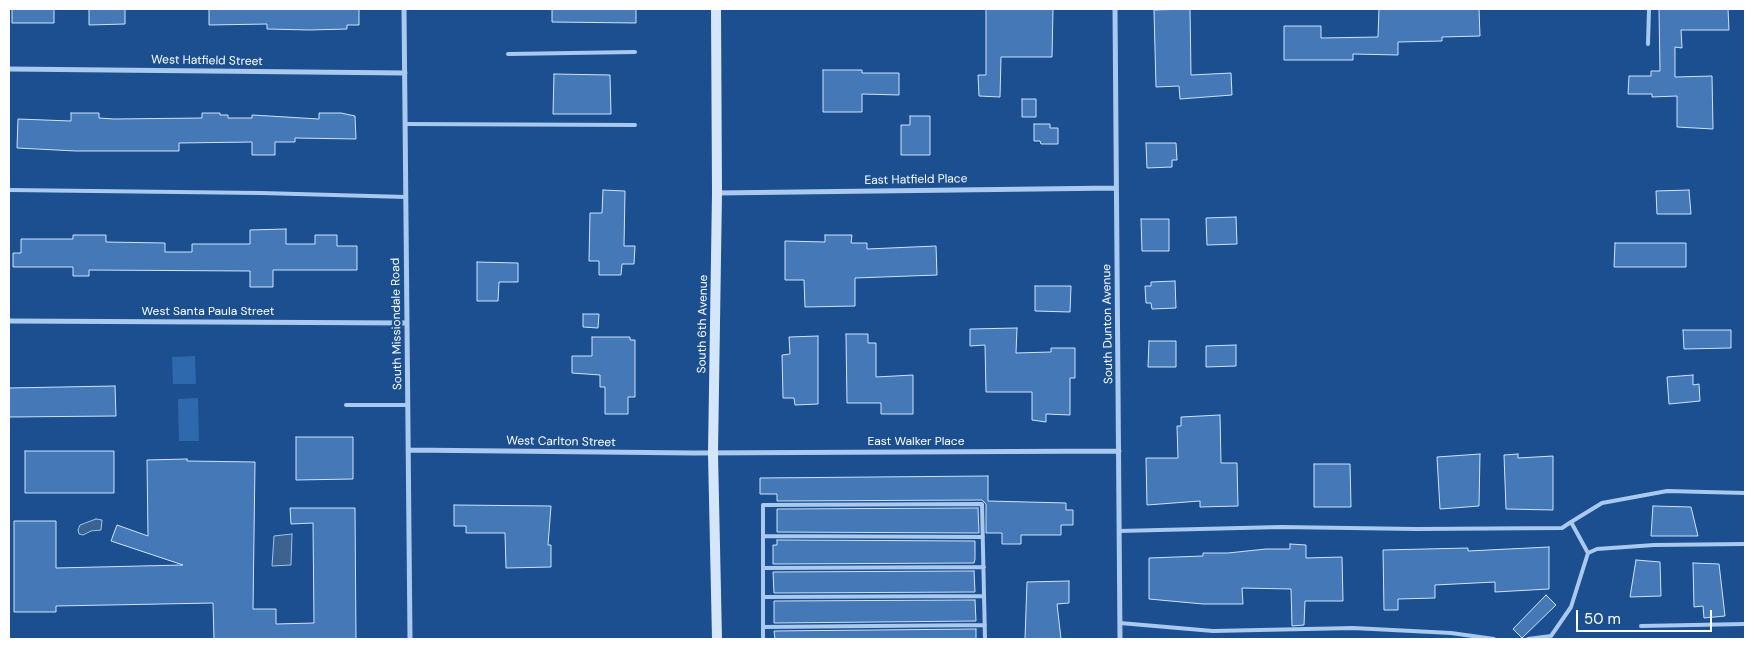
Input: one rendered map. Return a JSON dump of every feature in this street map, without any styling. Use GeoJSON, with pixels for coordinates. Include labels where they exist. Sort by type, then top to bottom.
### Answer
{"type":"FeatureCollection","features":[{"type":"Feature","properties":{"kind":"street","name":"South Missiondale Road"},"geometry":{"type":"LineString","coordinates":[[404,9],[410,639]]}},
{"type":"Feature","properties":{"kind":"street","name":"South 6th Avenue"},"geometry":{"type":"LineString","coordinates":[[716,9],[717,193],[713,453],[717,639]]}},
{"type":"Feature","properties":{"kind":"street","name":"South Dunton Avenue"},"geometry":{"type":"LineString","coordinates":[[1115,9],[1120,639]]}},
{"type":"Feature","properties":{"kind":"street","name":"West Hatfield Street"},"geometry":{"type":"LineString","coordinates":[[9,69],[404,73]]}},
{"type":"Feature","properties":{"kind":"street","name":"East Hatfield Place"},"geometry":{"type":"LineString","coordinates":[[717,193],[1116,188]]}},
{"type":"Feature","properties":{"kind":"street","name":"West Santa Paula Street"},"geometry":{"type":"LineString","coordinates":[[9,321],[407,323]]}},
{"type":"Feature","properties":{"kind":"street","name":"West Carlton Street"},"geometry":{"type":"LineString","coordinates":[[408,450],[713,453]]}},
{"type":"Feature","properties":{"kind":"street","name":"East Walker Place"},"geometry":{"type":"LineString","coordinates":[[713,453],[1119,451]]}},
{"type":"Feature","properties":{"kind":"lane"},"geometry":{"type":"LineString","coordinates":[[1648,44],[1649,9]]}},
{"type":"Feature","properties":{"kind":"lane"},"geometry":{"type":"LineString","coordinates":[[508,54],[635,52]]}},
{"type":"Feature","properties":{"kind":"lane"},"geometry":{"type":"LineString","coordinates":[[405,124],[636,125]]}},
{"type":"Feature","properties":{"kind":"lane"},"geometry":{"type":"LineString","coordinates":[[9,190],[406,197]]}},
{"type":"Feature","properties":{"kind":"lane"},"geometry":{"type":"LineString","coordinates":[[346,405],[408,405]]}},
{"type":"Feature","properties":{"kind":"lane"},"geometry":{"type":"LineString","coordinates":[[1119,532],[1281,527],[1416,529],[1562,528],[1602,503],[1667,491],[1745,493]]}},
{"type":"Feature","properties":{"kind":"lane"},"geometry":{"type":"LineString","coordinates":[[764,639],[764,505],[982,504],[985,639]]}},
{"type":"Feature","properties":{"kind":"lane"},"geometry":{"type":"LineString","coordinates":[[1528,639],[1551,636],[1571,607],[1588,553],[1571,522]]}},
{"type":"Feature","properties":{"kind":"lane"},"geometry":{"type":"LineString","coordinates":[[764,536],[983,537]]}},
{"type":"Feature","properties":{"kind":"lane"},"geometry":{"type":"LineString","coordinates":[[1588,553],[1597,549],[1650,545],[1745,544]]}},
{"type":"Feature","properties":{"kind":"lane"},"geometry":{"type":"LineString","coordinates":[[764,568],[984,567]]}},
{"type":"Feature","properties":{"kind":"lane"},"geometry":{"type":"LineString","coordinates":[[764,597],[984,596]]}},
{"type":"Feature","properties":{"kind":"lane"},"geometry":{"type":"LineString","coordinates":[[1120,623],[1213,631],[1353,628],[1451,633],[1494,639]]}},
{"type":"Feature","properties":{"kind":"lane"},"geometry":{"type":"LineString","coordinates":[[1641,626],[1745,624]]}},
{"type":"Feature","properties":{"kind":"lane"},"geometry":{"type":"LineString","coordinates":[[764,627],[985,625]]}},
{"type":"Feature","properties":{"kind":"shaded area"},"geometry":{"type":"Polygon","coordinates":[[[195,356],[196,384],[173,384],[172,357],[195,356]]]}},
{"type":"Feature","properties":{"kind":"shaded area"},"geometry":{"type":"Polygon","coordinates":[[[198,398],[199,441],[179,441],[178,399],[198,398]]]}},
{"type":"Feature","properties":{"kind":"shaded area"},"geometry":{"type":"Polygon","coordinates":[[[96,519],[102,520],[101,530],[91,531],[83,535],[79,534],[80,525],[96,519]]]}},
{"type":"Feature","properties":{"kind":"shaded area"},"geometry":{"type":"Polygon","coordinates":[[[292,534],[291,565],[272,566],[274,536],[292,534]]]}},
{"type":"Feature","properties":{"kind":"building"},"geometry":{"type":"Polygon","coordinates":[[[12,9],[54,9],[54,23],[12,23],[12,9]]]}},
{"type":"Feature","properties":{"kind":"building"},"geometry":{"type":"Polygon","coordinates":[[[89,9],[125,9],[125,24],[89,25],[89,9]]]}},
{"type":"Feature","properties":{"kind":"building"},"geometry":{"type":"Polygon","coordinates":[[[209,9],[359,9],[359,25],[347,25],[347,29],[309,30],[267,29],[267,24],[209,25],[209,9]]]}},
{"type":"Feature","properties":{"kind":"building"},"geometry":{"type":"Polygon","coordinates":[[[552,9],[636,9],[636,23],[552,22],[552,9]]]}},
{"type":"Feature","properties":{"kind":"building"},"geometry":{"type":"Polygon","coordinates":[[[986,9],[1053,9],[1052,57],[1001,57],[1000,97],[979,96],[978,75],[986,75],[986,9]]]}},
{"type":"Feature","properties":{"kind":"building"},"geometry":{"type":"Polygon","coordinates":[[[1190,9],[1191,75],[1231,73],[1232,95],[1180,99],[1179,86],[1156,87],[1154,10],[1190,9]]]}},
{"type":"Feature","properties":{"kind":"building"},"geometry":{"type":"Polygon","coordinates":[[[1379,9],[1479,9],[1480,36],[1442,37],[1442,41],[1398,42],[1398,55],[1353,54],[1353,60],[1284,60],[1284,26],[1321,26],[1321,38],[1378,37],[1379,9]]]}},
{"type":"Feature","properties":{"kind":"building"},"geometry":{"type":"Polygon","coordinates":[[[1659,9],[1728,9],[1729,30],[1681,30],[1682,48],[1675,47],[1675,77],[1712,76],[1713,129],[1677,127],[1677,96],[1652,97],[1652,94],[1628,94],[1629,76],[1651,76],[1651,71],[1660,71],[1659,9]]]}},
{"type":"Feature","properties":{"kind":"building"},"geometry":{"type":"Polygon","coordinates":[[[823,70],[862,70],[862,73],[899,73],[899,95],[862,94],[862,112],[823,112],[823,70]]]}},
{"type":"Feature","properties":{"kind":"building"},"geometry":{"type":"Polygon","coordinates":[[[554,74],[610,75],[611,114],[553,114],[554,74]]]}},
{"type":"Feature","properties":{"kind":"building"},"geometry":{"type":"Polygon","coordinates":[[[1022,99],[1036,99],[1036,117],[1022,117],[1022,99]]]}},
{"type":"Feature","properties":{"kind":"building"},"geometry":{"type":"Polygon","coordinates":[[[71,113],[99,113],[99,118],[114,119],[202,118],[202,113],[220,113],[220,115],[228,115],[228,118],[252,118],[252,115],[319,119],[319,113],[341,113],[355,116],[356,139],[295,138],[295,142],[275,142],[275,155],[252,155],[252,142],[179,143],[179,151],[76,151],[17,148],[18,119],[71,121],[71,113]]]}},
{"type":"Feature","properties":{"kind":"building"},"geometry":{"type":"Polygon","coordinates":[[[910,116],[930,116],[930,155],[901,155],[901,125],[910,125],[910,116]]]}},
{"type":"Feature","properties":{"kind":"building"},"geometry":{"type":"Polygon","coordinates":[[[1034,124],[1050,124],[1050,128],[1058,128],[1058,144],[1041,144],[1040,141],[1034,141],[1034,124]]]}},
{"type":"Feature","properties":{"kind":"building"},"geometry":{"type":"Polygon","coordinates":[[[1146,143],[1176,143],[1177,160],[1172,160],[1172,167],[1147,168],[1146,143]]]}},
{"type":"Feature","properties":{"kind":"building"},"geometry":{"type":"Polygon","coordinates":[[[603,190],[625,191],[624,246],[635,246],[634,264],[622,264],[621,275],[599,275],[599,261],[589,261],[590,213],[602,213],[603,190]]]}},
{"type":"Feature","properties":{"kind":"building"},"geometry":{"type":"Polygon","coordinates":[[[1689,190],[1691,214],[1657,214],[1656,191],[1689,190]]]}},
{"type":"Feature","properties":{"kind":"building"},"geometry":{"type":"Polygon","coordinates":[[[1236,217],[1237,244],[1207,245],[1206,218],[1236,217]]]}},
{"type":"Feature","properties":{"kind":"building"},"geometry":{"type":"Polygon","coordinates":[[[1141,219],[1169,219],[1169,251],[1142,251],[1141,219]]]}},
{"type":"Feature","properties":{"kind":"building"},"geometry":{"type":"Polygon","coordinates":[[[286,229],[286,244],[315,244],[315,235],[337,235],[337,246],[357,246],[357,270],[273,270],[273,287],[250,287],[250,271],[89,270],[89,276],[73,276],[73,267],[13,267],[13,253],[21,253],[21,239],[73,239],[73,235],[106,235],[106,242],[165,243],[165,252],[192,252],[192,244],[250,244],[250,230],[286,229]]]}},
{"type":"Feature","properties":{"kind":"building"},"geometry":{"type":"Polygon","coordinates":[[[825,235],[852,235],[851,243],[867,243],[867,249],[936,246],[937,275],[855,278],[855,306],[805,307],[804,280],[785,280],[785,241],[825,242],[825,235]]]}},
{"type":"Feature","properties":{"kind":"building"},"geometry":{"type":"Polygon","coordinates":[[[1615,243],[1686,243],[1686,267],[1614,267],[1615,243]]]}},
{"type":"Feature","properties":{"kind":"building"},"geometry":{"type":"Polygon","coordinates":[[[477,262],[518,263],[518,282],[499,282],[498,301],[477,301],[477,262]]]}},
{"type":"Feature","properties":{"kind":"building"},"geometry":{"type":"Polygon","coordinates":[[[1175,281],[1176,308],[1152,309],[1151,303],[1146,303],[1145,286],[1151,286],[1151,282],[1175,281]]]}},
{"type":"Feature","properties":{"kind":"building"},"geometry":{"type":"Polygon","coordinates":[[[1035,286],[1071,286],[1070,312],[1035,311],[1035,286]]]}},
{"type":"Feature","properties":{"kind":"building"},"geometry":{"type":"Polygon","coordinates":[[[583,314],[599,314],[598,328],[583,327],[583,314]]]}},
{"type":"Feature","properties":{"kind":"building"},"geometry":{"type":"Polygon","coordinates":[[[1017,328],[1016,353],[1051,352],[1051,348],[1075,348],[1075,378],[1070,378],[1070,415],[1046,414],[1046,422],[1032,420],[1032,392],[986,392],[985,345],[970,346],[970,329],[1017,328]]]}},
{"type":"Feature","properties":{"kind":"building"},"geometry":{"type":"Polygon","coordinates":[[[1683,330],[1731,330],[1731,348],[1684,349],[1683,330]]]}},
{"type":"Feature","properties":{"kind":"building"},"geometry":{"type":"Polygon","coordinates":[[[846,334],[868,334],[868,343],[876,343],[876,377],[913,375],[913,414],[881,414],[881,403],[847,403],[846,334]]]}},
{"type":"Feature","properties":{"kind":"building"},"geometry":{"type":"Polygon","coordinates":[[[818,336],[818,404],[795,405],[794,398],[783,398],[782,355],[790,354],[789,337],[818,336]]]}},
{"type":"Feature","properties":{"kind":"building"},"geometry":{"type":"Polygon","coordinates":[[[592,337],[630,337],[630,340],[635,340],[635,397],[628,397],[628,414],[605,414],[605,387],[600,387],[600,375],[572,373],[572,356],[592,356],[592,337]]]}},
{"type":"Feature","properties":{"kind":"building"},"geometry":{"type":"Polygon","coordinates":[[[1149,341],[1176,341],[1176,367],[1148,367],[1149,341]]]}},
{"type":"Feature","properties":{"kind":"building"},"geometry":{"type":"Polygon","coordinates":[[[1236,345],[1236,366],[1206,367],[1206,346],[1236,345]]]}},
{"type":"Feature","properties":{"kind":"building"},"geometry":{"type":"Polygon","coordinates":[[[1693,375],[1693,385],[1699,384],[1700,401],[1669,404],[1667,377],[1693,375]]]}},
{"type":"Feature","properties":{"kind":"building"},"geometry":{"type":"Polygon","coordinates":[[[115,386],[116,416],[9,417],[9,388],[115,386]]]}},
{"type":"Feature","properties":{"kind":"building"},"geometry":{"type":"Polygon","coordinates":[[[1220,415],[1221,463],[1237,463],[1238,506],[1200,507],[1200,501],[1147,505],[1146,458],[1178,458],[1177,426],[1181,426],[1181,417],[1220,415]]]}},
{"type":"Feature","properties":{"kind":"building"},"geometry":{"type":"Polygon","coordinates":[[[296,437],[353,437],[353,479],[296,480],[296,437]]]}},
{"type":"Feature","properties":{"kind":"building"},"geometry":{"type":"Polygon","coordinates":[[[25,451],[114,451],[114,493],[25,493],[25,451]]]}},
{"type":"Feature","properties":{"kind":"building"},"geometry":{"type":"Polygon","coordinates":[[[1480,454],[1479,506],[1440,509],[1437,457],[1480,454]]]}},
{"type":"Feature","properties":{"kind":"building"},"geometry":{"type":"Polygon","coordinates":[[[1518,454],[1518,458],[1553,456],[1553,510],[1506,509],[1504,455],[1518,454]]]}},
{"type":"Feature","properties":{"kind":"building"},"geometry":{"type":"Polygon","coordinates":[[[187,459],[187,461],[255,462],[253,609],[276,609],[276,624],[314,623],[313,523],[291,524],[290,508],[355,508],[356,639],[214,639],[213,603],[56,606],[56,612],[14,612],[14,521],[56,521],[56,568],[183,565],[111,541],[117,525],[148,536],[147,460],[187,459]]]}},
{"type":"Feature","properties":{"kind":"building"},"geometry":{"type":"Polygon","coordinates":[[[1314,464],[1350,464],[1351,507],[1314,507],[1314,464]]]}},
{"type":"Feature","properties":{"kind":"building"},"geometry":{"type":"Polygon","coordinates":[[[988,476],[988,501],[1066,503],[1066,510],[1073,510],[1073,525],[1061,525],[1061,535],[1021,535],[1021,544],[1002,544],[1002,533],[986,533],[986,504],[982,500],[777,501],[777,494],[760,494],[760,478],[988,476]]]}},
{"type":"Feature","properties":{"kind":"building"},"geometry":{"type":"Polygon","coordinates":[[[454,505],[551,506],[548,545],[551,545],[551,567],[506,568],[505,533],[466,533],[466,526],[454,526],[454,505]]]}},
{"type":"Feature","properties":{"kind":"building"},"geometry":{"type":"Polygon","coordinates":[[[1653,506],[1691,507],[1698,536],[1651,536],[1653,506]]]}},
{"type":"Feature","properties":{"kind":"building"},"geometry":{"type":"Polygon","coordinates":[[[978,508],[979,533],[777,532],[777,509],[978,508]]]}},
{"type":"Feature","properties":{"kind":"building"},"geometry":{"type":"Polygon","coordinates":[[[777,540],[975,541],[975,559],[974,563],[773,564],[773,545],[777,545],[777,540]]]}},
{"type":"Feature","properties":{"kind":"building"},"geometry":{"type":"Polygon","coordinates":[[[1290,544],[1306,545],[1306,558],[1342,557],[1343,601],[1305,601],[1304,625],[1292,626],[1291,589],[1242,588],[1243,604],[1203,604],[1149,599],[1149,558],[1203,556],[1203,553],[1290,549],[1290,544]]]}},
{"type":"Feature","properties":{"kind":"building"},"geometry":{"type":"Polygon","coordinates":[[[1549,547],[1549,589],[1495,592],[1495,582],[1435,585],[1435,598],[1398,599],[1398,610],[1384,610],[1383,550],[1468,548],[1468,551],[1549,547]]]}},
{"type":"Feature","properties":{"kind":"building"},"geometry":{"type":"Polygon","coordinates":[[[1636,560],[1660,562],[1661,596],[1630,597],[1636,560]]]}},
{"type":"Feature","properties":{"kind":"building"},"geometry":{"type":"Polygon","coordinates":[[[1693,563],[1719,564],[1725,616],[1704,618],[1703,606],[1694,607],[1693,563]]]}},
{"type":"Feature","properties":{"kind":"building"},"geometry":{"type":"Polygon","coordinates":[[[974,571],[975,592],[774,593],[773,572],[974,571]]]}},
{"type":"Feature","properties":{"kind":"building"},"geometry":{"type":"Polygon","coordinates":[[[1069,581],[1069,603],[1057,604],[1061,639],[1025,639],[1027,582],[1069,581]]]}},
{"type":"Feature","properties":{"kind":"building"},"geometry":{"type":"Polygon","coordinates":[[[1546,595],[1556,605],[1522,638],[1513,629],[1546,595]]]}},
{"type":"Feature","properties":{"kind":"building"},"geometry":{"type":"Polygon","coordinates":[[[975,600],[976,621],[774,623],[774,601],[975,600]]]}},
{"type":"Feature","properties":{"kind":"building"},"geometry":{"type":"Polygon","coordinates":[[[976,629],[976,639],[775,639],[774,631],[976,629]]]}}]}
